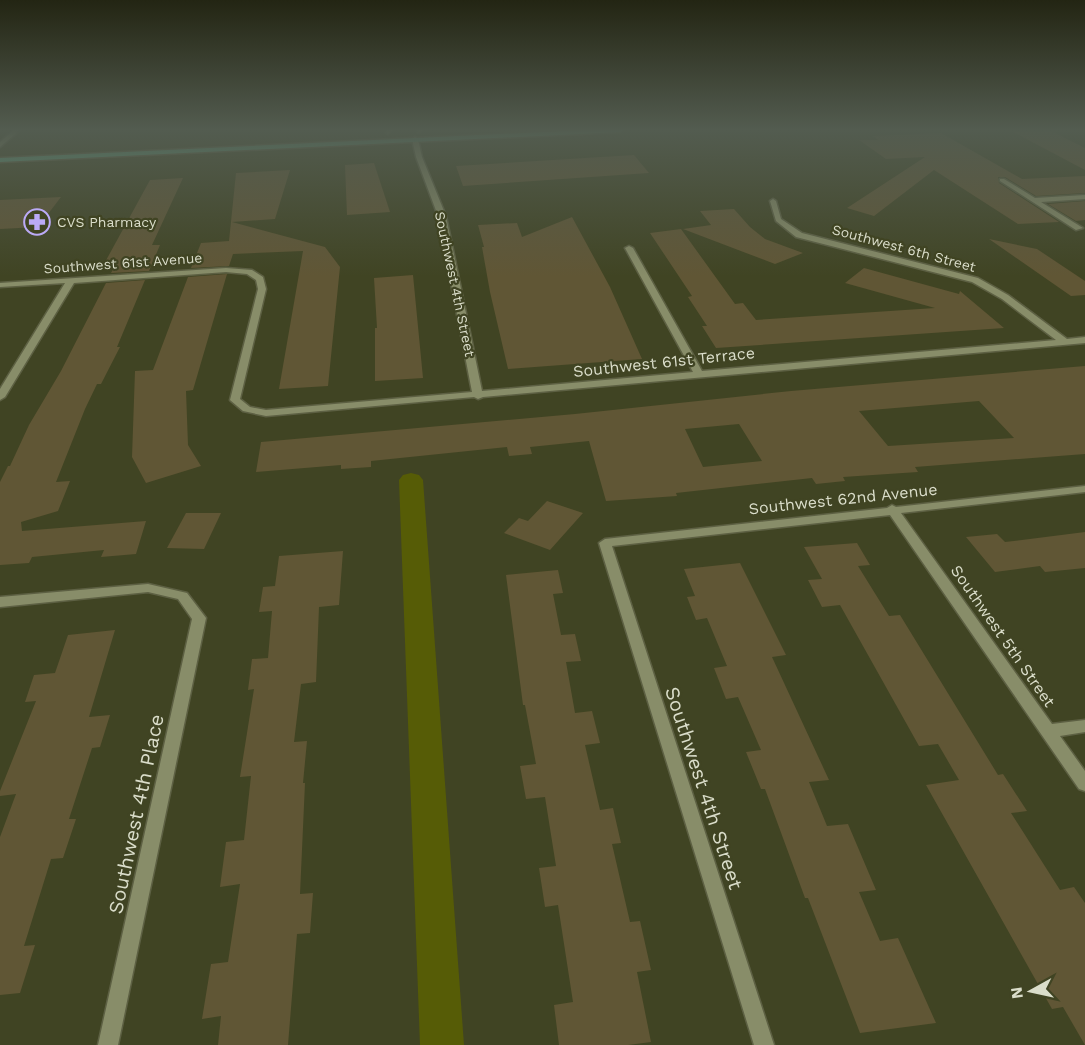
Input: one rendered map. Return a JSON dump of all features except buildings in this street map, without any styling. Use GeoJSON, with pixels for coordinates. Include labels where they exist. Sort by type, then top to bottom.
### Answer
{"type":"FeatureCollection","features":[{"type":"Feature","properties":{"kind":"street","name":"Southwest 4th Street"},"geometry":{"type":"LineString","coordinates":[[427,179],[442,216],[478,396]]}},
{"type":"Feature","properties":{"kind":"street"},"geometry":{"type":"LineString","coordinates":[[1002,180],[1079,228]]}},
{"type":"Feature","properties":{"kind":"street"},"geometry":{"type":"LineString","coordinates":[[1035,200],[1085,197]]}},
{"type":"Feature","properties":{"kind":"street","name":"Southwest 6th Street"},"geometry":{"type":"LineString","coordinates":[[773,201],[778,220],[799,235],[975,280],[1005,297],[1065,342]]}},
{"type":"Feature","properties":{"kind":"street"},"geometry":{"type":"LineString","coordinates":[[629,248],[699,374]]}},
{"type":"Feature","properties":{"kind":"street","name":"Southwest 61st Avenue"},"geometry":{"type":"LineString","coordinates":[[0,285],[226,270],[249,272],[260,279],[262,289],[235,400],[247,409]]}},
{"type":"Feature","properties":{"kind":"street"},"geometry":{"type":"LineString","coordinates":[[0,398],[70,280]]}},
{"type":"Feature","properties":{"kind":"street","name":"Southwest 61st Terrace"},"geometry":{"type":"LineString","coordinates":[[247,409],[266,413],[478,396],[1085,340]]}},
{"type":"Feature","properties":{"kind":"street","name":"Southwest 62nd Avenue"},"geometry":{"type":"LineString","coordinates":[[605,543],[1085,489]]}},
{"type":"Feature","properties":{"kind":"street","name":"Southwest 5th Street"},"geometry":{"type":"LineString","coordinates":[[892,509],[1085,784]]}},
{"type":"Feature","properties":{"kind":"street","name":"Southwest 4th Street"},"geometry":{"type":"LineString","coordinates":[[605,543],[764,1045]]}},
{"type":"Feature","properties":{"kind":"street","name":"Southwest 4th Place"},"geometry":{"type":"LineString","coordinates":[[0,602],[148,588],[182,596],[199,618],[108,1045]]}},
{"type":"Feature","properties":{"kind":"street"},"geometry":{"type":"LineString","coordinates":[[1048,731],[1085,726]]}},
{"type":"Feature","properties":{"kind":"waterway"},"geometry":{"type":"LineString","coordinates":[[411,480],[442,1045]]}},
{"type":"Feature","properties":{"kind":"place","name":"CVS Pharmacy"},"geometry":{"type":"Point","coordinates":[37,222]}}]}
